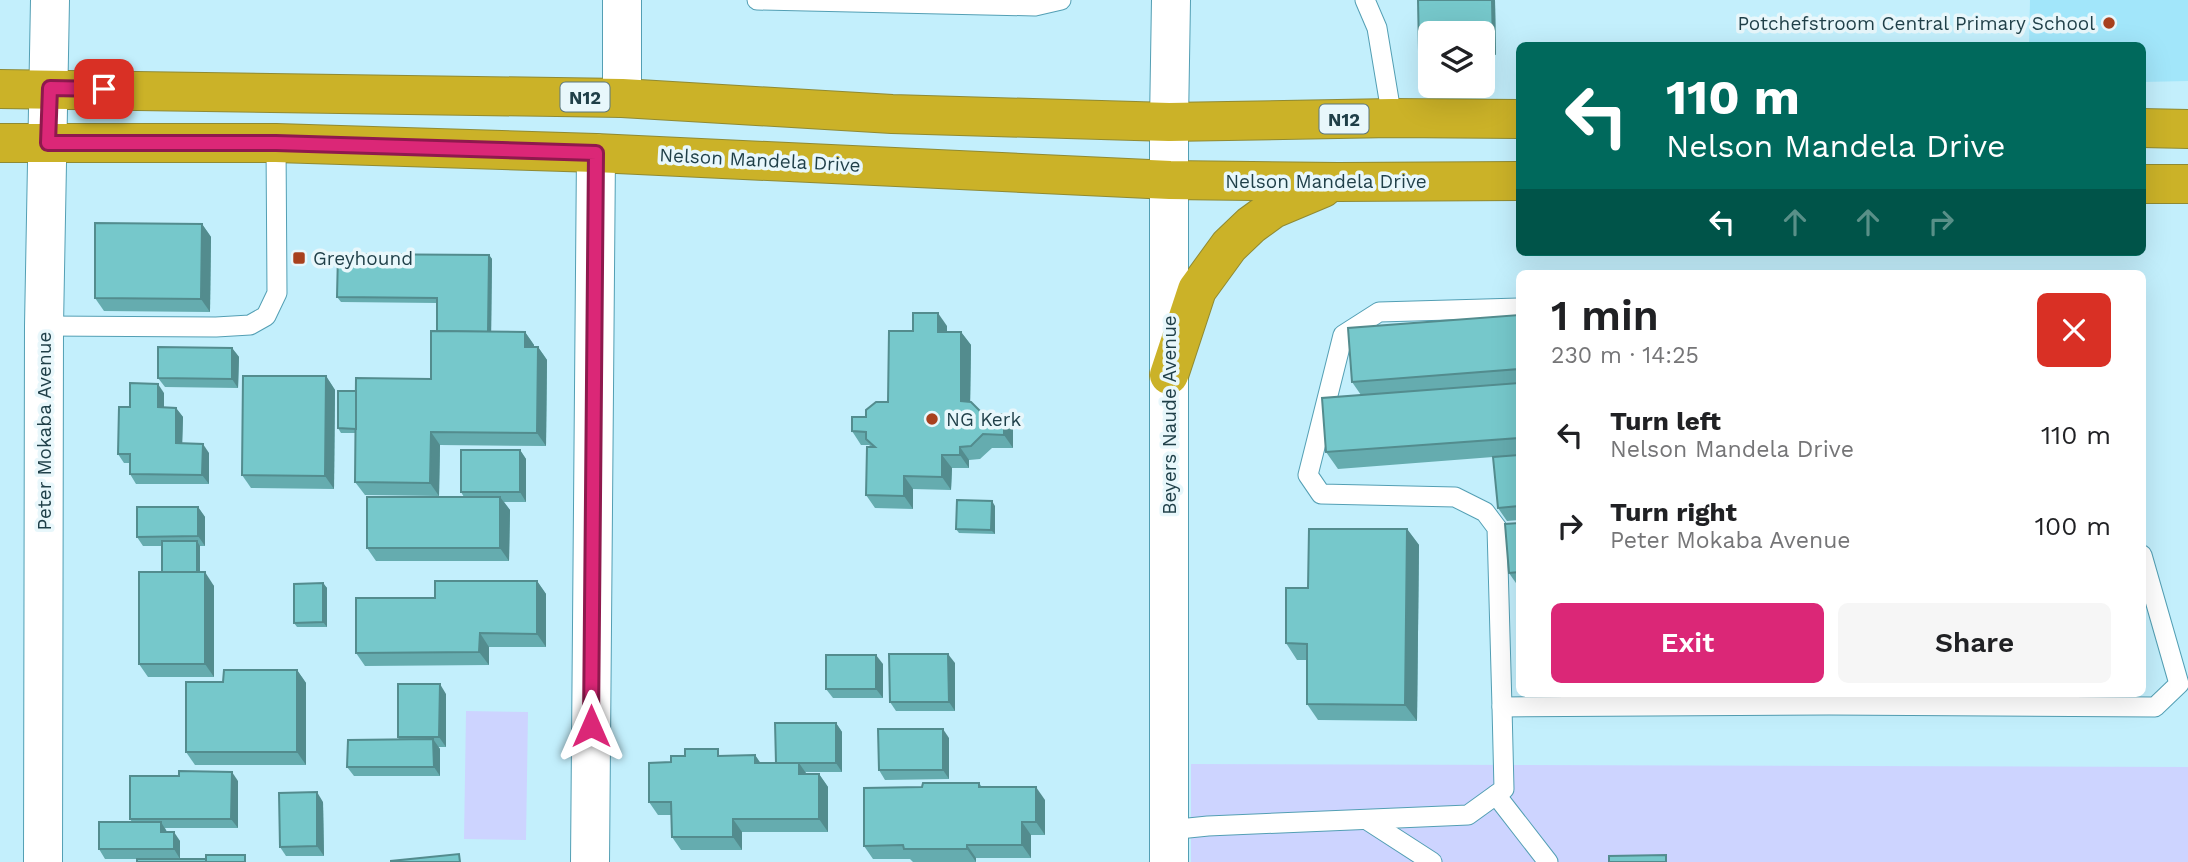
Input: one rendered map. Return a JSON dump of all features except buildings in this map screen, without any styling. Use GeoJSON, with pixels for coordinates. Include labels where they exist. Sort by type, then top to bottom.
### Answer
{"type":"FeatureCollection","features":[{"type":"Feature","properties":{"kind":"highway","name":"N12"},"geometry":{"type":"LineString","coordinates":[[0,89],[622,98],[892,114],[1169,121],[1516,119]]}},
{"type":"Feature","properties":{"kind":"highway"},"geometry":{"type":"LineString","coordinates":[[2146,128],[2188,129]]}},
{"type":"Feature","properties":{"kind":"highway","name":"Nelson Mandela Drive"},"geometry":{"type":"LineString","coordinates":[[0,143],[276,143],[596,153],[1170,180],[1516,181]]}},
{"type":"Feature","properties":{"kind":"highway"},"geometry":{"type":"LineString","coordinates":[[1169,375],[1197,290],[1229,246],[1272,209],[1338,182]]}},
{"type":"Feature","properties":{"kind":"highway"},"geometry":{"type":"LineString","coordinates":[[2146,184],[2188,184]]}},
{"type":"Feature","properties":{"kind":"street","name":"Peter Mokaba Avenue"},"geometry":{"type":"LineString","coordinates":[[43,862],[44,326],[50,0]]}},
{"type":"Feature","properties":{"kind":"street"},"geometry":{"type":"LineString","coordinates":[[622,0],[622,98]]}},
{"type":"Feature","properties":{"kind":"street","name":"Beyers Naude Avenue"},"geometry":{"type":"LineString","coordinates":[[1169,846],[1171,0]]}},
{"type":"Feature","properties":{"kind":"street"},"geometry":{"type":"LineString","coordinates":[[590,862],[596,153]]}},
{"type":"Feature","properties":{"kind":"lane"},"geometry":{"type":"LineString","coordinates":[[757,0],[1035,6],[1060,0]]}},
{"type":"Feature","properties":{"kind":"lane"},"geometry":{"type":"LineString","coordinates":[[1365,0],[1377,28],[1392,118]]}},
{"type":"Feature","properties":{"kind":"lane"},"geometry":{"type":"LineString","coordinates":[[44,326],[216,327],[250,325],[266,316],[277,293],[276,143]]}},
{"type":"Feature","properties":{"kind":"lane"},"geometry":{"type":"LineString","coordinates":[[1516,308],[1379,312],[1343,335],[1308,475],[1321,494],[1455,497],[1485,512],[1497,528],[1502,708],[1500,792],[1548,862]]}},
{"type":"Feature","properties":{"kind":"lane"},"geometry":{"type":"LineString","coordinates":[[1502,708],[1829,699],[2155,706],[2179,684],[2146,569]]}},
{"type":"Feature","properties":{"kind":"lane","name":"Beyers Naude Avenue"},"geometry":{"type":"LineString","coordinates":[[1169,846],[1208,826],[1468,815],[1500,792]]}},
{"type":"Feature","properties":{"kind":"lane"},"geometry":{"type":"LineString","coordinates":[[1367,820],[1432,862]]}},
{"type":"Feature","properties":{"kind":"shaded area","name":"Potchefstroom Central Primary School"},"geometry":{"type":"Polygon","coordinates":[[[2030,0],[2188,0],[2188,81],[2146,82],[2146,42],[2029,42],[2030,0]]]}},
{"type":"Feature","properties":{"kind":"shaded area"},"geometry":{"type":"Polygon","coordinates":[[[466,711],[528,712],[526,840],[464,839],[466,711]]]}},
{"type":"Feature","properties":{"kind":"shaded area"},"geometry":{"type":"Polygon","coordinates":[[[1191,764],[2188,767],[2188,862],[1191,862],[1191,764]]]}},
{"type":"Feature","properties":{"kind":"place","name":"Potchefstroom Central Primary School"},"geometry":{"type":"Point","coordinates":[2109,23]}},
{"type":"Feature","properties":{"kind":"place","name":"Greyhound"},"geometry":{"type":"Point","coordinates":[299,258]}},
{"type":"Feature","properties":{"kind":"place","name":"NG Kerk"},"geometry":{"type":"Point","coordinates":[932,419]}},
{"type":"Feature","properties":{"kind":"route"},"geometry":{"type":"LineString","coordinates":[[104,89],[50,88],[48,143],[276,143],[596,153],[591,726]]}}]}
